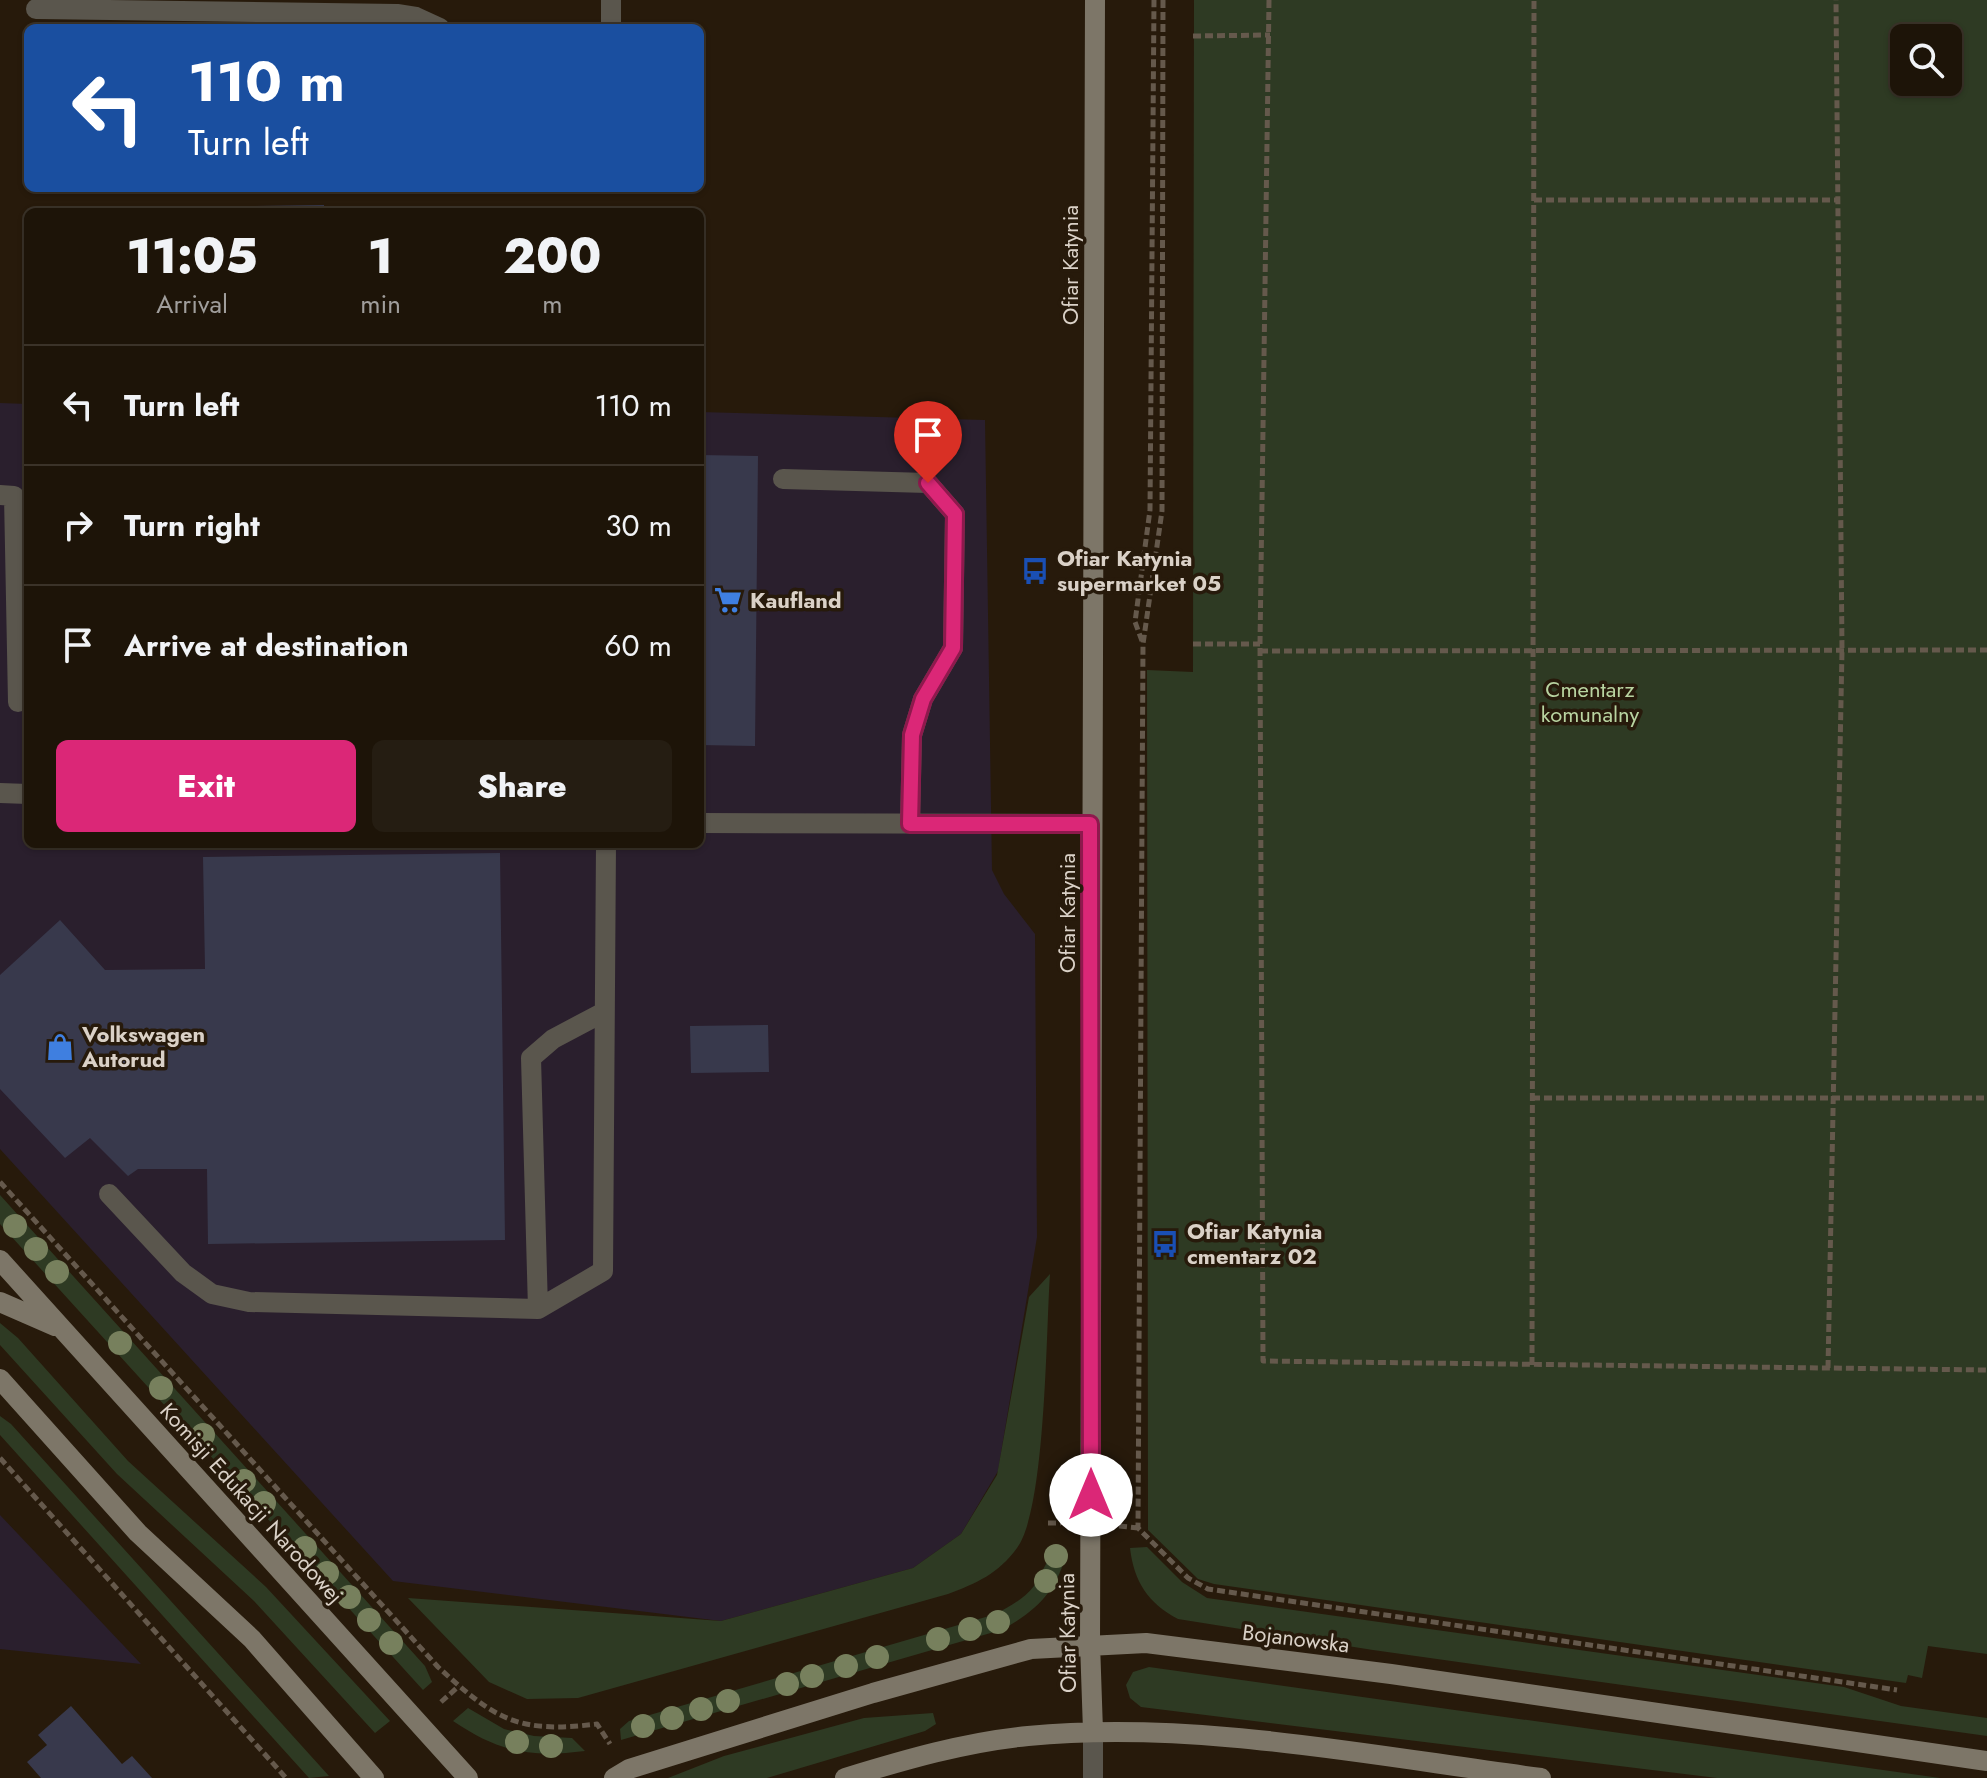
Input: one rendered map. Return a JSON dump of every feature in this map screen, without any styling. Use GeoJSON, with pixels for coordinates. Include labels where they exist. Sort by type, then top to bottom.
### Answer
{"type":"FeatureCollection","features":[{"type":"Feature","properties":{"kind":"main road","name":"Ofiar Katynia"},"geometry":{"type":"LineString","coordinates":[[1093,1731],[1090,1643],[1090,824],[1095,0]]}},
{"type":"Feature","properties":{"kind":"main road","name":"Komisji Edukacji Narodowej"},"geometry":{"type":"LineString","coordinates":[[0,1260],[468,1778]]}},
{"type":"Feature","properties":{"kind":"main road"},"geometry":{"type":"LineString","coordinates":[[0,1302],[62,1329]]}},
{"type":"Feature","properties":{"kind":"main road"},"geometry":{"type":"LineString","coordinates":[[0,1379],[138,1533],[252,1639],[374,1778]]}},
{"type":"Feature","properties":{"kind":"main road"},"geometry":{"type":"LineString","coordinates":[[0,1392],[21,1402]]}},
{"type":"Feature","properties":{"kind":"main road","name":"Bojanowska"},"geometry":{"type":"LineString","coordinates":[[614,1778],[643,1765],[971,1665],[1031,1649],[1090,1643],[1146,1643],[1375,1672],[1987,1761]]}},
{"type":"Feature","properties":{"kind":"main road"},"geometry":{"type":"LineString","coordinates":[[845,1778],[962,1745],[1093,1731],[1271,1743],[1541,1778]]}},
{"type":"Feature","properties":{"kind":"lane"},"geometry":{"type":"LineString","coordinates":[[611,0],[611,24]]}},
{"type":"Feature","properties":{"kind":"lane"},"geometry":{"type":"LineString","coordinates":[[36,9],[397,14],[416,17],[431,24]]}},
{"type":"Feature","properties":{"kind":"lane"},"geometry":{"type":"LineString","coordinates":[[783,479],[928,483],[955,514],[953,648],[923,699],[912,735],[910,824]]}},
{"type":"Feature","properties":{"kind":"lane"},"geometry":{"type":"LineString","coordinates":[[0,495],[14,496],[15,702]]}},
{"type":"Feature","properties":{"kind":"lane"},"geometry":{"type":"LineString","coordinates":[[0,793],[24,794]]}},
{"type":"Feature","properties":{"kind":"lane"},"geometry":{"type":"LineString","coordinates":[[704,823],[1090,824]]}},
{"type":"Feature","properties":{"kind":"lane"},"geometry":{"type":"LineString","coordinates":[[109,1194],[183,1273],[212,1294],[249,1302],[538,1309],[603,1271],[606,848]]}},
{"type":"Feature","properties":{"kind":"lane"},"geometry":{"type":"LineString","coordinates":[[538,1309],[531,1058],[553,1039],[604,1012]]}},
{"type":"Feature","properties":{"kind":"lane","name":"Ofiar Katynia"},"geometry":{"type":"LineString","coordinates":[[1093,1731],[1093,1778]]}},
{"type":"Feature","properties":{"kind":"path"},"geometry":{"type":"LineString","coordinates":[[1143,644],[1135,622],[1150,510],[1154,0]]}},
{"type":"Feature","properties":{"kind":"path"},"geometry":{"type":"LineString","coordinates":[[1163,0],[1162,511],[1143,644],[1138,1528],[1188,1578],[1208,1589],[1897,1690]]}},
{"type":"Feature","properties":{"kind":"path"},"geometry":{"type":"LineString","coordinates":[[1269,0],[1260,648],[1263,1361],[1987,1370]]}},
{"type":"Feature","properties":{"kind":"path"},"geometry":{"type":"LineString","coordinates":[[1532,1365],[1534,0]]}},
{"type":"Feature","properties":{"kind":"path"},"geometry":{"type":"LineString","coordinates":[[1828,1368],[1842,650],[1836,0]]}},
{"type":"Feature","properties":{"kind":"path"},"geometry":{"type":"LineString","coordinates":[[1193,36],[1270,35]]}},
{"type":"Feature","properties":{"kind":"path"},"geometry":{"type":"LineString","coordinates":[[1534,200],[1838,200]]}},
{"type":"Feature","properties":{"kind":"path"},"geometry":{"type":"LineString","coordinates":[[1193,644],[1260,648],[1987,650]]}},
{"type":"Feature","properties":{"kind":"path"},"geometry":{"type":"LineString","coordinates":[[1532,1098],[1987,1098]]}},
{"type":"Feature","properties":{"kind":"path"},"geometry":{"type":"LineString","coordinates":[[0,1182],[438,1667],[481,1707],[516,1721],[554,1729],[597,1724]]}},
{"type":"Feature","properties":{"kind":"path"},"geometry":{"type":"LineString","coordinates":[[0,1458],[286,1778]]}},
{"type":"Feature","properties":{"kind":"shaded area"},"geometry":{"type":"Polygon","coordinates":[[[0,403],[24,404],[24,848],[704,848],[704,412],[985,420],[992,870],[1004,894],[1035,934],[1037,1237],[998,1471],[961,1534],[913,1568],[721,1621],[393,1581],[0,1149],[0,403]]]}},
{"type":"Feature","properties":{"kind":"shaded area"},"geometry":{"type":"Polygon","coordinates":[[[0,1515],[141,1664],[0,1649],[0,1515]]]}},
{"type":"Feature","properties":{"kind":"green space","name":"Cmentarz komunalny"},"geometry":{"type":"Polygon","coordinates":[[[1194,0],[1987,0],[1987,1654],[1928,1646],[1922,1678],[1908,1675],[1906,1683],[1214,1584],[1198,1579],[1148,1530],[1147,670],[1193,672],[1194,0]]]}},
{"type":"Feature","properties":{"kind":"green space"},"geometry":{"type":"Polygon","coordinates":[[[0,1195],[425,1666],[432,1682],[423,1690],[0,1224],[0,1195]]]}},
{"type":"Feature","properties":{"kind":"green space"},"geometry":{"type":"Polygon","coordinates":[[[1050,1274],[1043,1418],[1034,1497],[1027,1527],[1017,1548],[1002,1565],[978,1581],[948,1594],[578,1698],[527,1699],[489,1682],[408,1598],[721,1621],[913,1568],[961,1534],[997,1475],[1029,1297],[1050,1274]]]}},
{"type":"Feature","properties":{"kind":"green space"},"geometry":{"type":"Polygon","coordinates":[[[0,1323],[18,1338],[128,1461],[266,1587],[390,1721],[375,1733],[254,1601],[117,1474],[0,1345],[0,1323]]]}},
{"type":"Feature","properties":{"kind":"green space"},"geometry":{"type":"Polygon","coordinates":[[[0,1416],[11,1424],[329,1776],[309,1778],[0,1435],[0,1416]]]}},
{"type":"Feature","properties":{"kind":"green space"},"geometry":{"type":"Polygon","coordinates":[[[1147,1547],[1182,1582],[1207,1598],[1844,1687],[1901,1706],[1987,1718],[1987,1736],[1373,1650],[1178,1619],[1158,1606],[1139,1581],[1130,1548],[1147,1547]]]}},
{"type":"Feature","properties":{"kind":"green space"},"geometry":{"type":"Polygon","coordinates":[[[1061,1548],[1067,1551],[1051,1589],[1035,1607],[1001,1630],[621,1740],[620,1729],[629,1721],[996,1614],[1030,1591],[1049,1560],[1061,1548]]]}},
{"type":"Feature","properties":{"kind":"green space"},"geometry":{"type":"Polygon","coordinates":[[[1149,1667],[1940,1778],[1717,1778],[1141,1707],[1130,1698],[1126,1685],[1133,1672],[1149,1667]]]}},
{"type":"Feature","properties":{"kind":"green space"},"geometry":{"type":"Polygon","coordinates":[[[468,1708],[504,1729],[534,1736],[572,1738],[585,1751],[531,1753],[500,1746],[453,1721],[468,1708]]]}},
{"type":"Feature","properties":{"kind":"green space"},"geometry":{"type":"Polygon","coordinates":[[[933,1713],[936,1724],[925,1731],[767,1778],[668,1778],[724,1756],[864,1718],[933,1713]]]}},
{"type":"Feature","properties":{"kind":"building"},"geometry":{"type":"Polygon","coordinates":[[[324,205],[324,208],[136,208],[324,205]]]}},
{"type":"Feature","properties":{"kind":"building","name":"Kaufland"},"geometry":{"type":"Polygon","coordinates":[[[704,455],[758,456],[755,746],[704,745],[704,455]]]}},
{"type":"Feature","properties":{"kind":"building"},"geometry":{"type":"Polygon","coordinates":[[[500,853],[505,1240],[208,1244],[207,1169],[138,1169],[128,1176],[90,1138],[65,1158],[0,1089],[0,975],[60,920],[105,970],[205,969],[203,857],[500,853]]]}},
{"type":"Feature","properties":{"kind":"building"},"geometry":{"type":"Polygon","coordinates":[[[768,1025],[769,1072],[691,1073],[690,1026],[768,1025]]]}},
{"type":"Feature","properties":{"kind":"building"},"geometry":{"type":"Polygon","coordinates":[[[71,1706],[122,1764],[132,1756],[152,1778],[41,1778],[27,1762],[47,1745],[38,1735],[71,1706]]]}},
{"type":"Feature","properties":{"kind":"place","name":"Ofiar Katynia supermarket 05"},"geometry":{"type":"Point","coordinates":[1035,571]}},
{"type":"Feature","properties":{"kind":"place","name":"Kaufland"},"geometry":{"type":"Point","coordinates":[728,600]}},
{"type":"Feature","properties":{"kind":"place","name":"Volkswagen Autorud"},"geometry":{"type":"Point","coordinates":[60,1047]}},
{"type":"Feature","properties":{"kind":"place","name":"Ofiar Katynia cmentarz 02"},"geometry":{"type":"Point","coordinates":[1165,1244]}},
{"type":"Feature","properties":{"kind":"route"},"geometry":{"type":"LineString","coordinates":[[928,483],[955,514],[953,648],[923,699],[912,735],[910,824],[1090,824],[1091,1495]]}}]}
